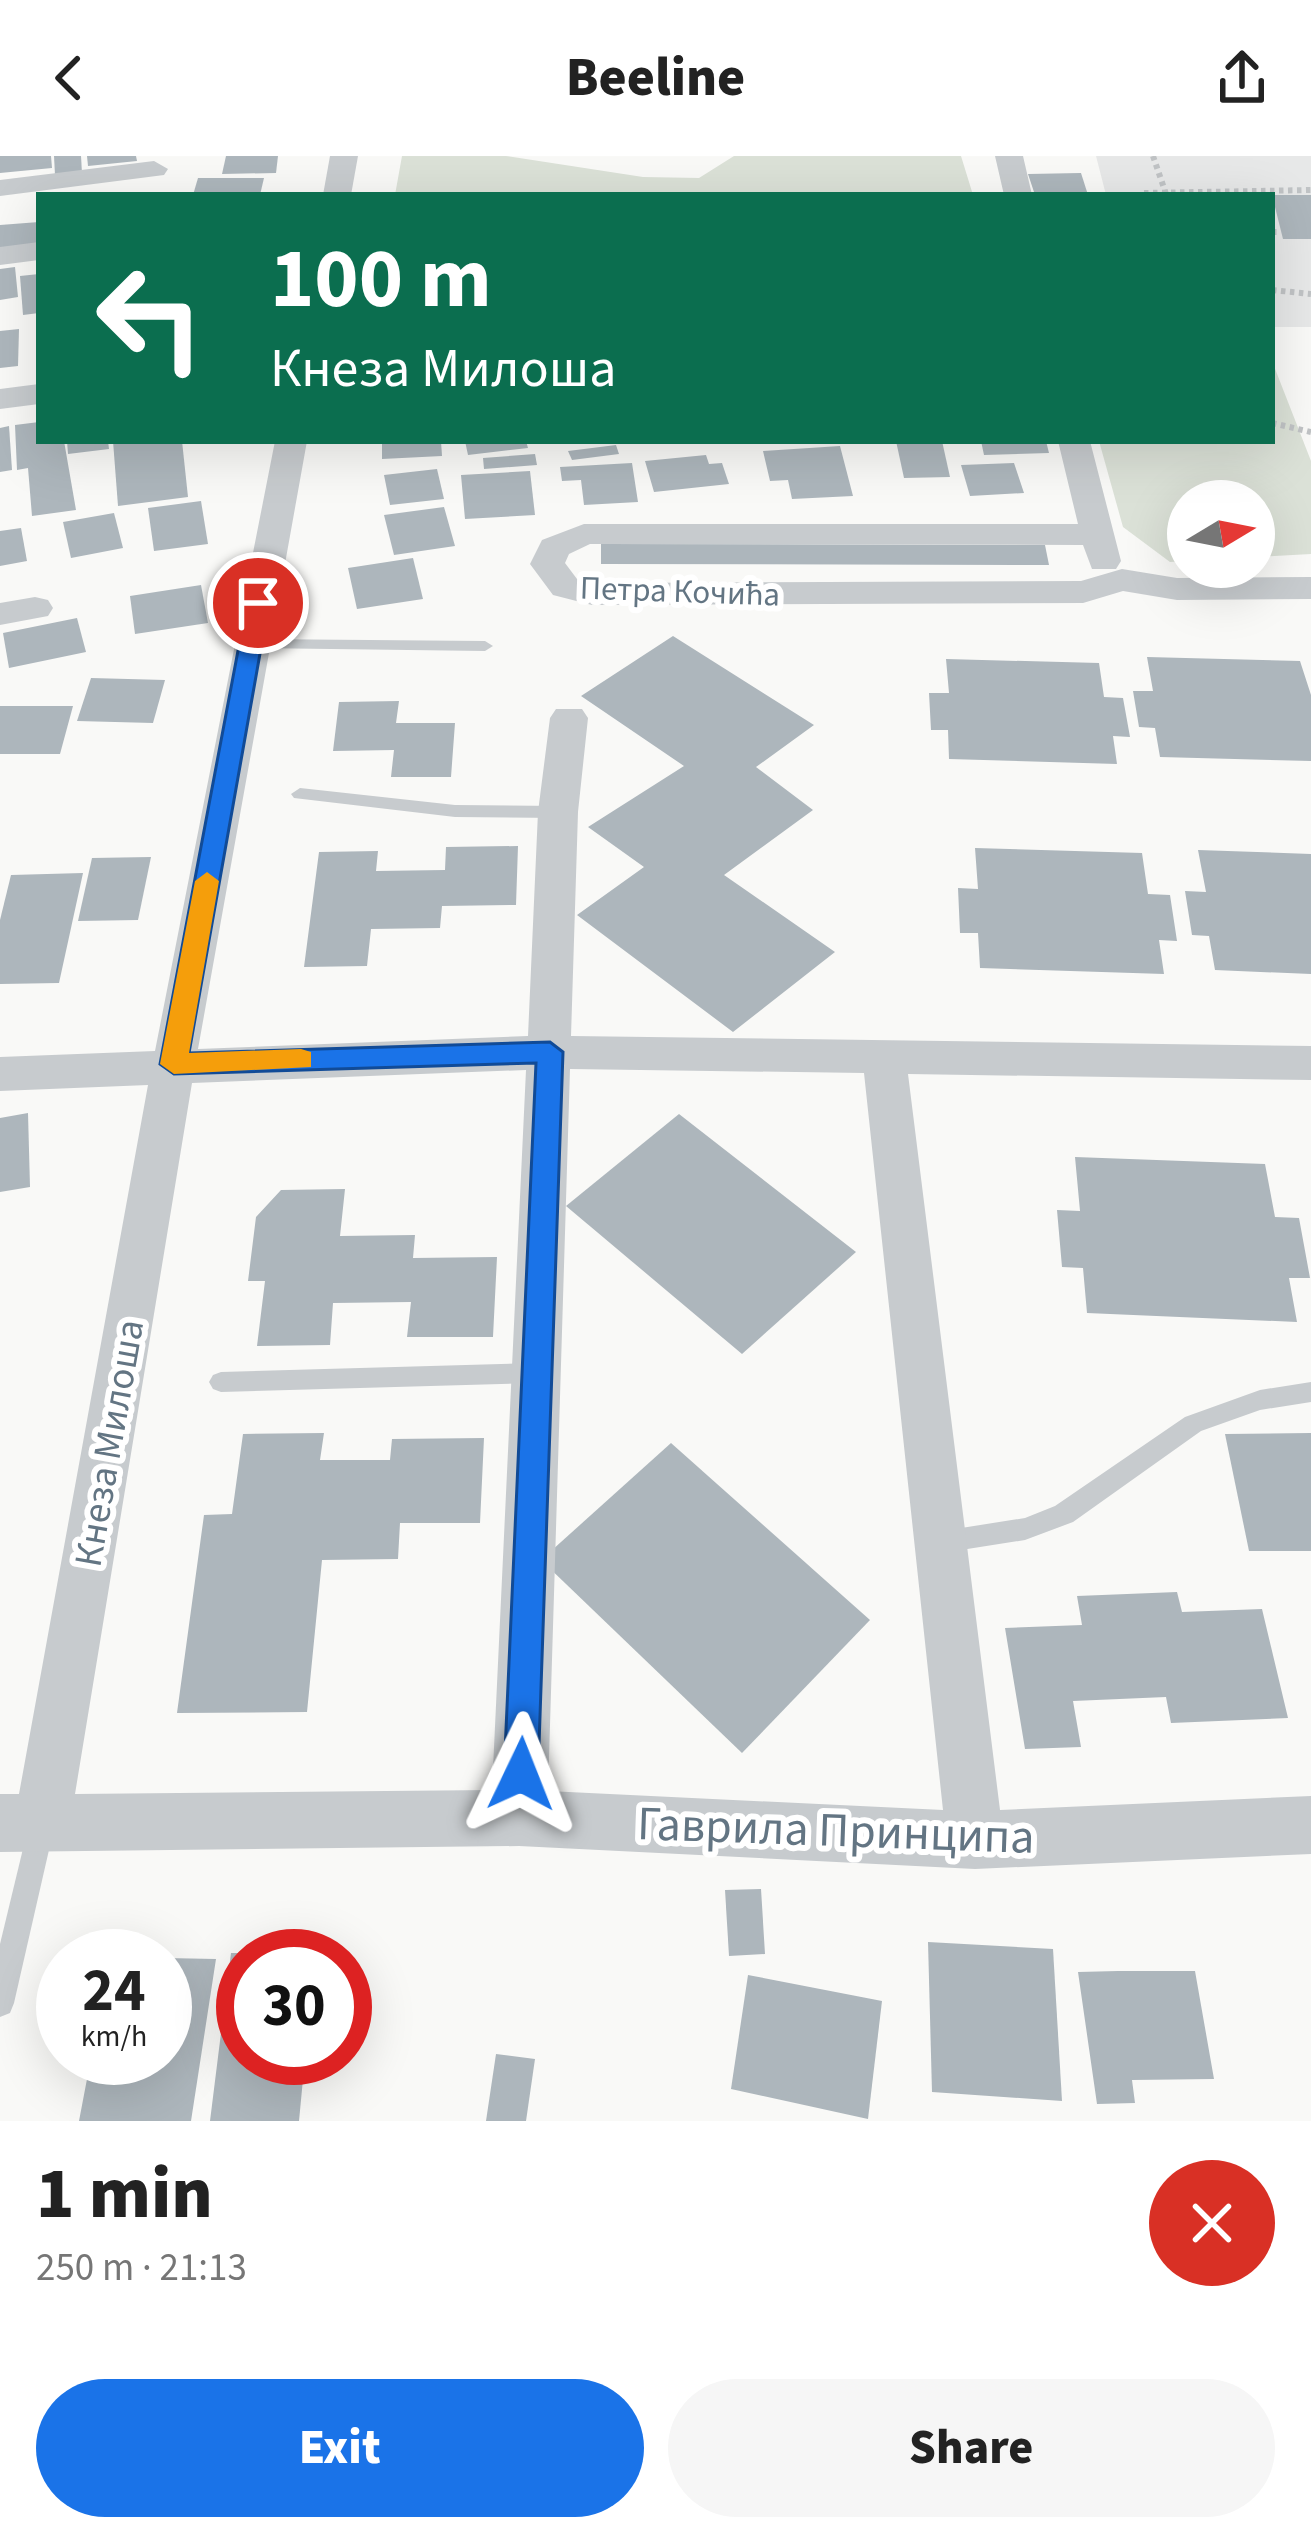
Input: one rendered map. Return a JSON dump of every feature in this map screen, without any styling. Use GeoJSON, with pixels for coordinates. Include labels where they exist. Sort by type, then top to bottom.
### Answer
{"type":"FeatureCollection","features":[{"type":"Feature","properties":{"kind":"street"},"geometry":{"type":"LineString","coordinates":[[338,192],[344,156]]}},
{"type":"Feature","properties":{"kind":"street"},"geometry":{"type":"LineString","coordinates":[[1009,156],[1017,192]]}},
{"type":"Feature","properties":{"kind":"street"},"geometry":{"type":"LineString","coordinates":[[0,188],[154,169]]}},
{"type":"Feature","properties":{"kind":"street"},"geometry":{"type":"LineString","coordinates":[[0,256],[36,251]]}},
{"type":"Feature","properties":{"kind":"street"},"geometry":{"type":"LineString","coordinates":[[0,399],[36,394]]}},
{"type":"Feature","properties":{"kind":"street","name":"Кнеза Милоша"},"geometry":{"type":"LineString","coordinates":[[21,1822],[174,1064],[290,444]]}},
{"type":"Feature","properties":{"kind":"street"},"geometry":{"type":"LineString","coordinates":[[1075,444],[1093,535],[1104,562],[1122,580]]}},
{"type":"Feature","properties":{"kind":"street","name":"Петра Кочића"},"geometry":{"type":"LineString","coordinates":[[1093,535],[584,534],[554,548],[547,564],[565,587],[592,594],[1083,592],[1122,580],[1177,589],[1311,588]]}},
{"type":"Feature","properties":{"kind":"street"},"geometry":{"type":"LineString","coordinates":[[519,1818],[558,812],[569,718]]}},
{"type":"Feature","properties":{"kind":"street"},"geometry":{"type":"LineString","coordinates":[[0,1074],[550,1052],[1311,1063]]}},
{"type":"Feature","properties":{"kind":"street"},"geometry":{"type":"LineString","coordinates":[[884,1059],[975,1840]]}},
{"type":"Feature","properties":{"kind":"street","name":"Гаврила Принципа"},"geometry":{"type":"LineString","coordinates":[[21,1822],[519,1818],[975,1840],[1311,1825]]}},
{"type":"Feature","properties":{"kind":"lane"},"geometry":{"type":"LineString","coordinates":[[250,644],[485,646]]}},
{"type":"Feature","properties":{"kind":"lane"},"geometry":{"type":"LineString","coordinates":[[300,794],[455,811],[558,812]]}},
{"type":"Feature","properties":{"kind":"lane"},"geometry":{"type":"LineString","coordinates":[[220,1382],[536,1373]]}},
{"type":"Feature","properties":{"kind":"lane"},"geometry":{"type":"LineString","coordinates":[[938,1543],[983,1539],[1045,1522],[1102,1491],[1162,1442],[1193,1424],[1260,1400],[1311,1392]]}},
{"type":"Feature","properties":{"kind":"lane"},"geometry":{"type":"LineString","coordinates":[[0,2003],[21,1822]]}},
{"type":"Feature","properties":{"kind":"path"},"geometry":{"type":"LineString","coordinates":[[1153,156],[1165,192]]}},
{"type":"Feature","properties":{"kind":"path"},"geometry":{"type":"LineString","coordinates":[[1238,192],[1311,190]]}},
{"type":"Feature","properties":{"kind":"path"},"geometry":{"type":"LineString","coordinates":[[1275,290],[1311,294]]}},
{"type":"Feature","properties":{"kind":"path"},"geometry":{"type":"LineString","coordinates":[[1275,424],[1311,432]]}},
{"type":"Feature","properties":{"kind":"shaded area"},"geometry":{"type":"Polygon","coordinates":[[[402,156],[506,156],[643,177],[699,178],[734,156],[961,156],[972,192],[396,192],[402,156]]]}},
{"type":"Feature","properties":{"kind":"shaded area"},"geometry":{"type":"Polygon","coordinates":[[[1096,156],[1311,156],[1311,327],[1275,327],[1275,192],[1105,192],[1096,156]]]}},
{"type":"Feature","properties":{"kind":"shaded area"},"geometry":{"type":"Polygon","coordinates":[[[1275,369],[1311,461],[1311,554],[1275,556],[1275,480],[1167,480],[1167,560],[1123,527],[1100,444],[1275,444],[1275,369]]]}},
{"type":"Feature","properties":{"kind":"building"},"geometry":{"type":"Polygon","coordinates":[[[0,156],[51,156],[52,168],[0,173],[0,156]]]}},
{"type":"Feature","properties":{"kind":"building"},"geometry":{"type":"Polygon","coordinates":[[[54,156],[81,156],[82,173],[55,175],[54,156]]]}},
{"type":"Feature","properties":{"kind":"building"},"geometry":{"type":"Polygon","coordinates":[[[87,156],[136,156],[137,161],[88,166],[87,156]]]}},
{"type":"Feature","properties":{"kind":"building"},"geometry":{"type":"Polygon","coordinates":[[[226,156],[278,156],[276,173],[222,174],[226,156]]]}},
{"type":"Feature","properties":{"kind":"building"},"geometry":{"type":"Polygon","coordinates":[[[1081,173],[1087,192],[1034,192],[1028,174],[1081,173]]]}},
{"type":"Feature","properties":{"kind":"building"},"geometry":{"type":"Polygon","coordinates":[[[198,178],[264,178],[261,192],[194,192],[198,178]]]}},
{"type":"Feature","properties":{"kind":"building"},"geometry":{"type":"Polygon","coordinates":[[[1275,195],[1311,195],[1311,239],[1283,239],[1275,195]]]}},
{"type":"Feature","properties":{"kind":"building"},"geometry":{"type":"Polygon","coordinates":[[[36,222],[36,245],[0,249],[0,225],[36,222]]]}},
{"type":"Feature","properties":{"kind":"building"},"geometry":{"type":"Polygon","coordinates":[[[15,267],[18,297],[0,300],[0,269],[15,267]]]}},
{"type":"Feature","properties":{"kind":"building"},"geometry":{"type":"Polygon","coordinates":[[[36,274],[36,313],[23,315],[20,276],[36,274]]]}},
{"type":"Feature","properties":{"kind":"building"},"geometry":{"type":"Polygon","coordinates":[[[19,329],[18,366],[0,368],[0,331],[19,329]]]}},
{"type":"Feature","properties":{"kind":"building"},"geometry":{"type":"Polygon","coordinates":[[[36,422],[36,444],[65,444],[76,510],[32,516],[28,468],[17,470],[15,425],[36,422]]]}},
{"type":"Feature","properties":{"kind":"building"},"geometry":{"type":"Polygon","coordinates":[[[9,426],[12,470],[0,472],[0,428],[9,426]]]}},
{"type":"Feature","properties":{"kind":"building"},"geometry":{"type":"Polygon","coordinates":[[[67,444],[108,444],[109,449],[68,454],[67,444]]]}},
{"type":"Feature","properties":{"kind":"building"},"geometry":{"type":"Polygon","coordinates":[[[113,444],[182,444],[188,497],[118,506],[113,444]]]}},
{"type":"Feature","properties":{"kind":"building"},"geometry":{"type":"Polygon","coordinates":[[[382,444],[441,444],[442,456],[382,459],[382,444]]]}},
{"type":"Feature","properties":{"kind":"building"},"geometry":{"type":"Polygon","coordinates":[[[466,444],[527,444],[528,448],[468,455],[466,444]]]}},
{"type":"Feature","properties":{"kind":"building"},"geometry":{"type":"Polygon","coordinates":[[[897,444],[943,444],[950,477],[904,478],[897,444]]]}},
{"type":"Feature","properties":{"kind":"building"},"geometry":{"type":"Polygon","coordinates":[[[982,444],[1047,444],[1049,453],[984,455],[982,444]]]}},
{"type":"Feature","properties":{"kind":"building"},"geometry":{"type":"Polygon","coordinates":[[[616,445],[619,454],[572,460],[568,451],[616,445]]]}},
{"type":"Feature","properties":{"kind":"building"},"geometry":{"type":"Polygon","coordinates":[[[840,446],[853,496],[792,499],[788,480],[770,481],[763,451],[840,446]]]}},
{"type":"Feature","properties":{"kind":"building"},"geometry":{"type":"Polygon","coordinates":[[[535,454],[537,465],[484,469],[483,458],[535,454]]]}},
{"type":"Feature","properties":{"kind":"building"},"geometry":{"type":"Polygon","coordinates":[[[706,455],[709,464],[722,463],[729,484],[654,492],[645,461],[706,455]]]}},
{"type":"Feature","properties":{"kind":"building"},"geometry":{"type":"Polygon","coordinates":[[[632,463],[638,502],[584,505],[581,480],[562,481],[560,467],[632,463]]]}},
{"type":"Feature","properties":{"kind":"building"},"geometry":{"type":"Polygon","coordinates":[[[1014,463],[1024,493],[970,496],[961,465],[1014,463]]]}},
{"type":"Feature","properties":{"kind":"building"},"geometry":{"type":"Polygon","coordinates":[[[437,469],[444,499],[390,505],[384,475],[437,469]]]}},
{"type":"Feature","properties":{"kind":"building"},"geometry":{"type":"Polygon","coordinates":[[[530,471],[535,515],[465,519],[461,475],[530,471]]]}},
{"type":"Feature","properties":{"kind":"building"},"geometry":{"type":"Polygon","coordinates":[[[201,501],[208,544],[154,551],[148,508],[201,501]]]}},
{"type":"Feature","properties":{"kind":"building"},"geometry":{"type":"Polygon","coordinates":[[[444,507],[455,546],[394,555],[384,515],[444,507]]]}},
{"type":"Feature","properties":{"kind":"building"},"geometry":{"type":"Polygon","coordinates":[[[114,513],[123,548],[71,558],[63,522],[114,513]]]}},
{"type":"Feature","properties":{"kind":"building"},"geometry":{"type":"Polygon","coordinates":[[[21,528],[27,561],[0,566],[0,531],[21,528]]]}},
{"type":"Feature","properties":{"kind":"building"},"geometry":{"type":"Polygon","coordinates":[[[601,544],[1045,545],[1049,565],[601,564],[601,544]]]}},
{"type":"Feature","properties":{"kind":"building"},"geometry":{"type":"Polygon","coordinates":[[[413,558],[423,599],[357,609],[348,568],[413,558]]]}},
{"type":"Feature","properties":{"kind":"building"},"geometry":{"type":"Polygon","coordinates":[[[201,585],[208,623],[135,634],[130,596],[201,585]]]}},
{"type":"Feature","properties":{"kind":"building"},"geometry":{"type":"Polygon","coordinates":[[[77,618],[86,652],[9,668],[3,633],[77,618]]]}},
{"type":"Feature","properties":{"kind":"building"},"geometry":{"type":"Polygon","coordinates":[[[673,636],[814,725],[756,767],[813,810],[724,875],[835,952],[733,1032],[577,915],[644,867],[588,827],[684,766],[581,696],[673,636]]]}},
{"type":"Feature","properties":{"kind":"building"},"geometry":{"type":"Polygon","coordinates":[[[1147,657],[1300,661],[1311,695],[1311,761],[1160,757],[1155,728],[1139,727],[1133,691],[1153,691],[1147,657]]]}},
{"type":"Feature","properties":{"kind":"building"},"geometry":{"type":"Polygon","coordinates":[[[946,659],[1099,663],[1104,697],[1123,698],[1130,737],[1113,736],[1117,764],[949,759],[948,730],[931,730],[929,693],[949,693],[946,659]]]}},
{"type":"Feature","properties":{"kind":"building"},"geometry":{"type":"Polygon","coordinates":[[[91,678],[165,680],[153,723],[77,721],[91,678]]]}},
{"type":"Feature","properties":{"kind":"building"},"geometry":{"type":"Polygon","coordinates":[[[399,701],[396,723],[455,723],[451,777],[391,777],[394,750],[333,751],[339,702],[399,701]]]}},
{"type":"Feature","properties":{"kind":"building"},"geometry":{"type":"Polygon","coordinates":[[[0,706],[73,706],[60,754],[0,754],[0,706]]]}},
{"type":"Feature","properties":{"kind":"building"},"geometry":{"type":"Polygon","coordinates":[[[518,846],[516,905],[442,906],[440,928],[371,929],[367,966],[304,967],[319,852],[378,851],[376,871],[445,870],[446,847],[518,846]]]}},
{"type":"Feature","properties":{"kind":"building"},"geometry":{"type":"Polygon","coordinates":[[[975,848],[1142,853],[1148,894],[1170,895],[1177,941],[1159,940],[1164,974],[980,968],[978,933],[960,933],[958,888],[978,889],[975,848]]]}},
{"type":"Feature","properties":{"kind":"building"},"geometry":{"type":"Polygon","coordinates":[[[1198,850],[1311,854],[1311,974],[1215,970],[1209,936],[1192,935],[1185,891],[1206,892],[1198,850]]]}},
{"type":"Feature","properties":{"kind":"building"},"geometry":{"type":"Polygon","coordinates":[[[151,857],[138,920],[78,921],[92,858],[151,857]]]}},
{"type":"Feature","properties":{"kind":"building"},"geometry":{"type":"Polygon","coordinates":[[[83,873],[59,983],[0,984],[0,920],[11,875],[83,873]]]}},
{"type":"Feature","properties":{"kind":"building"},"geometry":{"type":"Polygon","coordinates":[[[28,1113],[30,1187],[0,1192],[0,1118],[28,1113]]]}},
{"type":"Feature","properties":{"kind":"building"},"geometry":{"type":"Polygon","coordinates":[[[679,1114],[856,1252],[742,1354],[566,1206],[679,1114]]]}},
{"type":"Feature","properties":{"kind":"building"},"geometry":{"type":"Polygon","coordinates":[[[1075,1157],[1265,1164],[1275,1217],[1299,1218],[1310,1278],[1289,1278],[1297,1322],[1087,1313],[1083,1268],[1062,1267],[1057,1210],[1080,1211],[1075,1157]]]}},
{"type":"Feature","properties":{"kind":"building"},"geometry":{"type":"Polygon","coordinates":[[[345,1189],[340,1236],[415,1235],[413,1258],[497,1257],[493,1337],[407,1337],[411,1302],[333,1303],[330,1345],[257,1346],[265,1281],[248,1281],[256,1217],[281,1190],[345,1189]]]}},
{"type":"Feature","properties":{"kind":"building"},"geometry":{"type":"Polygon","coordinates":[[[324,1433],[320,1460],[390,1460],[392,1439],[484,1438],[480,1523],[400,1523],[398,1559],[322,1560],[307,1712],[177,1713],[204,1515],[232,1514],[243,1434],[324,1433]]]}},
{"type":"Feature","properties":{"kind":"building"},"geometry":{"type":"Polygon","coordinates":[[[1311,1433],[1311,1551],[1249,1551],[1225,1434],[1311,1433]]]}},
{"type":"Feature","properties":{"kind":"building"},"geometry":{"type":"Polygon","coordinates":[[[671,1443],[870,1620],[742,1753],[541,1560],[671,1443]]]}},
{"type":"Feature","properties":{"kind":"building"},"geometry":{"type":"Polygon","coordinates":[[[1177,1592],[1182,1612],[1262,1609],[1288,1718],[1171,1723],[1166,1697],[1073,1701],[1081,1747],[1025,1749],[1005,1628],[1082,1625],[1077,1596],[1177,1592]]]}},
{"type":"Feature","properties":{"kind":"building"},"geometry":{"type":"Polygon","coordinates":[[[761,1889],[765,1954],[729,1956],[725,1890],[761,1889]]]}},
{"type":"Feature","properties":{"kind":"building"},"geometry":{"type":"Polygon","coordinates":[[[928,1942],[1053,1949],[1062,2101],[932,2092],[928,1942]]]}},
{"type":"Feature","properties":{"kind":"building"},"geometry":{"type":"Polygon","coordinates":[[[192,1959],[216,1959],[191,2121],[79,2121],[86,2085],[192,2085],[192,1959]]]}},
{"type":"Feature","properties":{"kind":"building"},"geometry":{"type":"Polygon","coordinates":[[[1195,1971],[1214,2079],[1132,2080],[1135,2103],[1097,2104],[1078,1972],[1195,1971]]]}},
{"type":"Feature","properties":{"kind":"building"},"geometry":{"type":"Polygon","coordinates":[[[748,1975],[882,2001],[868,2119],[731,2089],[748,1975]]]}},
{"type":"Feature","properties":{"kind":"building"},"geometry":{"type":"Polygon","coordinates":[[[496,2054],[535,2059],[526,2121],[486,2121],[496,2054]]]}},
{"type":"Feature","properties":{"kind":"building"},"geometry":{"type":"Polygon","coordinates":[[[216,2073],[216,2085],[302,2085],[299,2121],[210,2121],[216,2073]]]}},
{"type":"Feature","properties":{"kind":"slow traffic"},"geometry":{"type":"LineString","coordinates":[[207,881],[174,1064],[301,1060]]}},
{"type":"Feature","properties":{"kind":"route"},"geometry":{"type":"LineString","coordinates":[[258,603],[174,1064],[550,1052],[521,1774]]}}]}
